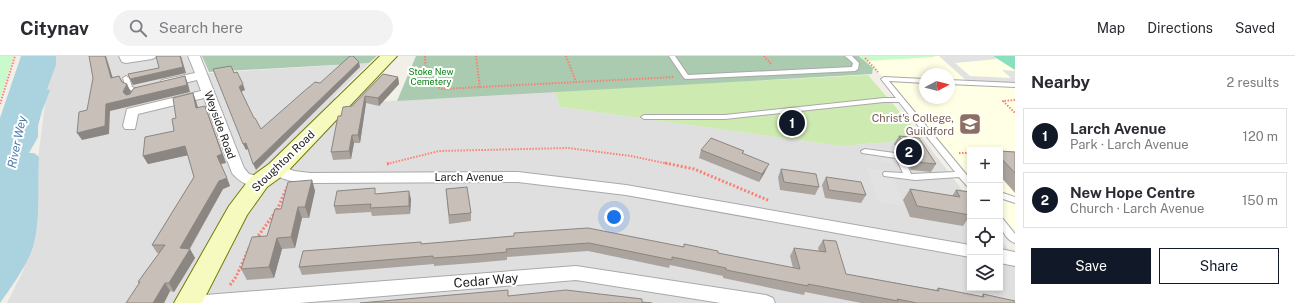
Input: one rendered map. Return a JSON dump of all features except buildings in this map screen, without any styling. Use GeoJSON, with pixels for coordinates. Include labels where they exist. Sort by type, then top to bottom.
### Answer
{"type":"FeatureCollection","features":[{"type":"Feature","properties":{"kind":"street"},"geometry":{"type":"LineString","coordinates":[[125,56],[126,60],[152,56]]}},
{"type":"Feature","properties":{"kind":"street","name":"Weyside Road"},"geometry":{"type":"LineString","coordinates":[[194,56],[237,170],[244,178],[259,182]]}},
{"type":"Feature","properties":{"kind":"street","name":"Stoughton Road"},"geometry":{"type":"LineString","coordinates":[[188,303],[237,212],[259,182],[284,172],[389,56]]}},
{"type":"Feature","properties":{"kind":"street"},"geometry":{"type":"LineString","coordinates":[[134,94],[202,75]]}},
{"type":"Feature","properties":{"kind":"street"},"geometry":{"type":"LineString","coordinates":[[130,126],[132,112],[209,93]]}},
{"type":"Feature","properties":{"kind":"street","name":"Larch Avenue"},"geometry":{"type":"LineString","coordinates":[[284,172],[337,179],[525,178],[626,190],[967,250]]}},
{"type":"Feature","properties":{"kind":"street"},"geometry":{"type":"LineString","coordinates":[[1003,257],[1015,259]]}},
{"type":"Feature","properties":{"kind":"street","name":"Cedar Way"},"geometry":{"type":"LineString","coordinates":[[212,302],[272,300],[576,273],[616,278],[766,303]]}},
{"type":"Feature","properties":{"kind":"lane"},"geometry":{"type":"LineString","coordinates":[[672,56],[686,77],[855,68],[856,63],[848,56]]}},
{"type":"Feature","properties":{"kind":"lane"},"geometry":{"type":"LineString","coordinates":[[126,78],[128,88],[134,94]]}},
{"type":"Feature","properties":{"kind":"lane"},"geometry":{"type":"LineString","coordinates":[[884,79],[919,81]]}},
{"type":"Feature","properties":{"kind":"lane"},"geometry":{"type":"LineString","coordinates":[[884,79],[969,183]]}},
{"type":"Feature","properties":{"kind":"lane"},"geometry":{"type":"LineString","coordinates":[[955,82],[1015,85]]}},
{"type":"Feature","properties":{"kind":"lane"},"geometry":{"type":"LineString","coordinates":[[644,117],[725,117],[884,100],[901,100]]}},
{"type":"Feature","properties":{"kind":"lane"},"geometry":{"type":"LineString","coordinates":[[865,151],[899,156],[908,176]]}},
{"type":"Feature","properties":{"kind":"lane"},"geometry":{"type":"LineString","coordinates":[[887,174],[908,176],[961,174]]}},
{"type":"Feature","properties":{"kind":"lane"},"geometry":{"type":"LineString","coordinates":[[1003,196],[1015,200]]}},
{"type":"Feature","properties":{"kind":"lane"},"geometry":{"type":"LineString","coordinates":[[1003,225],[1015,240]]}},
{"type":"Feature","properties":{"kind":"path"},"geometry":{"type":"LineString","coordinates":[[0,104],[15,56]]}},
{"type":"Feature","properties":{"kind":"path"},"geometry":{"type":"LineString","coordinates":[[425,56],[425,76],[430,84],[442,89],[451,90],[686,77]]}},
{"type":"Feature","properties":{"kind":"path"},"geometry":{"type":"LineString","coordinates":[[476,56],[480,88]]}},
{"type":"Feature","properties":{"kind":"path"},"geometry":{"type":"LineString","coordinates":[[566,56],[576,82]]}},
{"type":"Feature","properties":{"kind":"path"},"geometry":{"type":"LineString","coordinates":[[862,56],[884,79]]}},
{"type":"Feature","properties":{"kind":"path"},"geometry":{"type":"LineString","coordinates":[[1015,100],[1003,101],[1015,113]]}},
{"type":"Feature","properties":{"kind":"path"},"geometry":{"type":"LineString","coordinates":[[383,165],[439,151],[568,148],[631,156],[694,169],[772,202]]}},
{"type":"Feature","properties":{"kind":"path"},"geometry":{"type":"LineString","coordinates":[[212,302],[237,280],[244,254],[278,210],[284,172]]}},
{"type":"Feature","properties":{"kind":"shaded area"},"geometry":{"type":"Polygon","coordinates":[[[51,56],[186,56],[194,74],[369,63],[334,97],[356,103],[555,91],[560,107],[842,146],[923,139],[967,196],[967,291],[1003,291],[1003,243],[1015,258],[1015,303],[7,303],[24,269],[51,56]]]}},
{"type":"Feature","properties":{"kind":"shaded area","name":"Christ's College, Guildford"},"geometry":{"type":"Polygon","coordinates":[[[859,56],[1015,56],[1015,231],[1003,217],[1003,147],[967,147],[967,173],[893,85],[859,56]]]}},
{"type":"Feature","properties":{"kind":"shaded area"},"geometry":{"type":"Polygon","coordinates":[[[939,56],[993,56],[997,59],[955,63],[970,76],[1011,78],[1002,70],[1015,71],[1015,86],[969,83],[955,70],[955,68],[952,68],[939,56]]]}},
{"type":"Feature","properties":{"kind":"shaded area"},"geometry":{"type":"Polygon","coordinates":[[[862,145],[896,151],[902,165],[866,159],[862,145]]]}},
{"type":"Feature","properties":{"kind":"shaded area"},"geometry":{"type":"Polygon","coordinates":[[[867,168],[892,172],[904,206],[878,202],[867,168]]]}},
{"type":"Feature","properties":{"kind":"green space"},"geometry":{"type":"Polygon","coordinates":[[[0,56],[13,56],[13,58],[0,98],[0,56]]]}},
{"type":"Feature","properties":{"kind":"green space"},"geometry":{"type":"Polygon","coordinates":[[[202,56],[377,56],[369,63],[209,72],[202,56]]]}},
{"type":"Feature","properties":{"kind":"green space","name":"Stoke New Cemetery"},"geometry":{"type":"Polygon","coordinates":[[[416,56],[859,56],[873,68],[872,74],[397,101],[416,56]]]}},
{"type":"Feature","properties":{"kind":"green space"},"geometry":{"type":"Polygon","coordinates":[[[859,56],[934,56],[935,57],[865,61],[859,56]]]}},
{"type":"Feature","properties":{"kind":"green space"},"geometry":{"type":"Polygon","coordinates":[[[993,56],[1015,56],[1015,70],[993,56]]]}},
{"type":"Feature","properties":{"kind":"green space"},"geometry":{"type":"Polygon","coordinates":[[[868,75],[923,139],[842,146],[560,107],[555,91],[868,75]]]}},
{"type":"Feature","properties":{"kind":"water","name":"River Wey"},"geometry":{"type":"Polygon","coordinates":[[[21,56],[56,56],[56,65],[47,89],[50,90],[38,126],[38,137],[29,153],[34,153],[39,157],[38,213],[33,247],[23,269],[0,303],[0,118],[21,56]]]}},
{"type":"Feature","properties":{"kind":"place","name":"Larch Avenue"},"geometry":{"type":"Point","coordinates":[792,123]}},
{"type":"Feature","properties":{"kind":"place","name":"Christ's College, Guildford"},"geometry":{"type":"Point","coordinates":[970,124]}},
{"type":"Feature","properties":{"kind":"place","name":"New Hope Centre"},"geometry":{"type":"Point","coordinates":[909,152]}}]}
